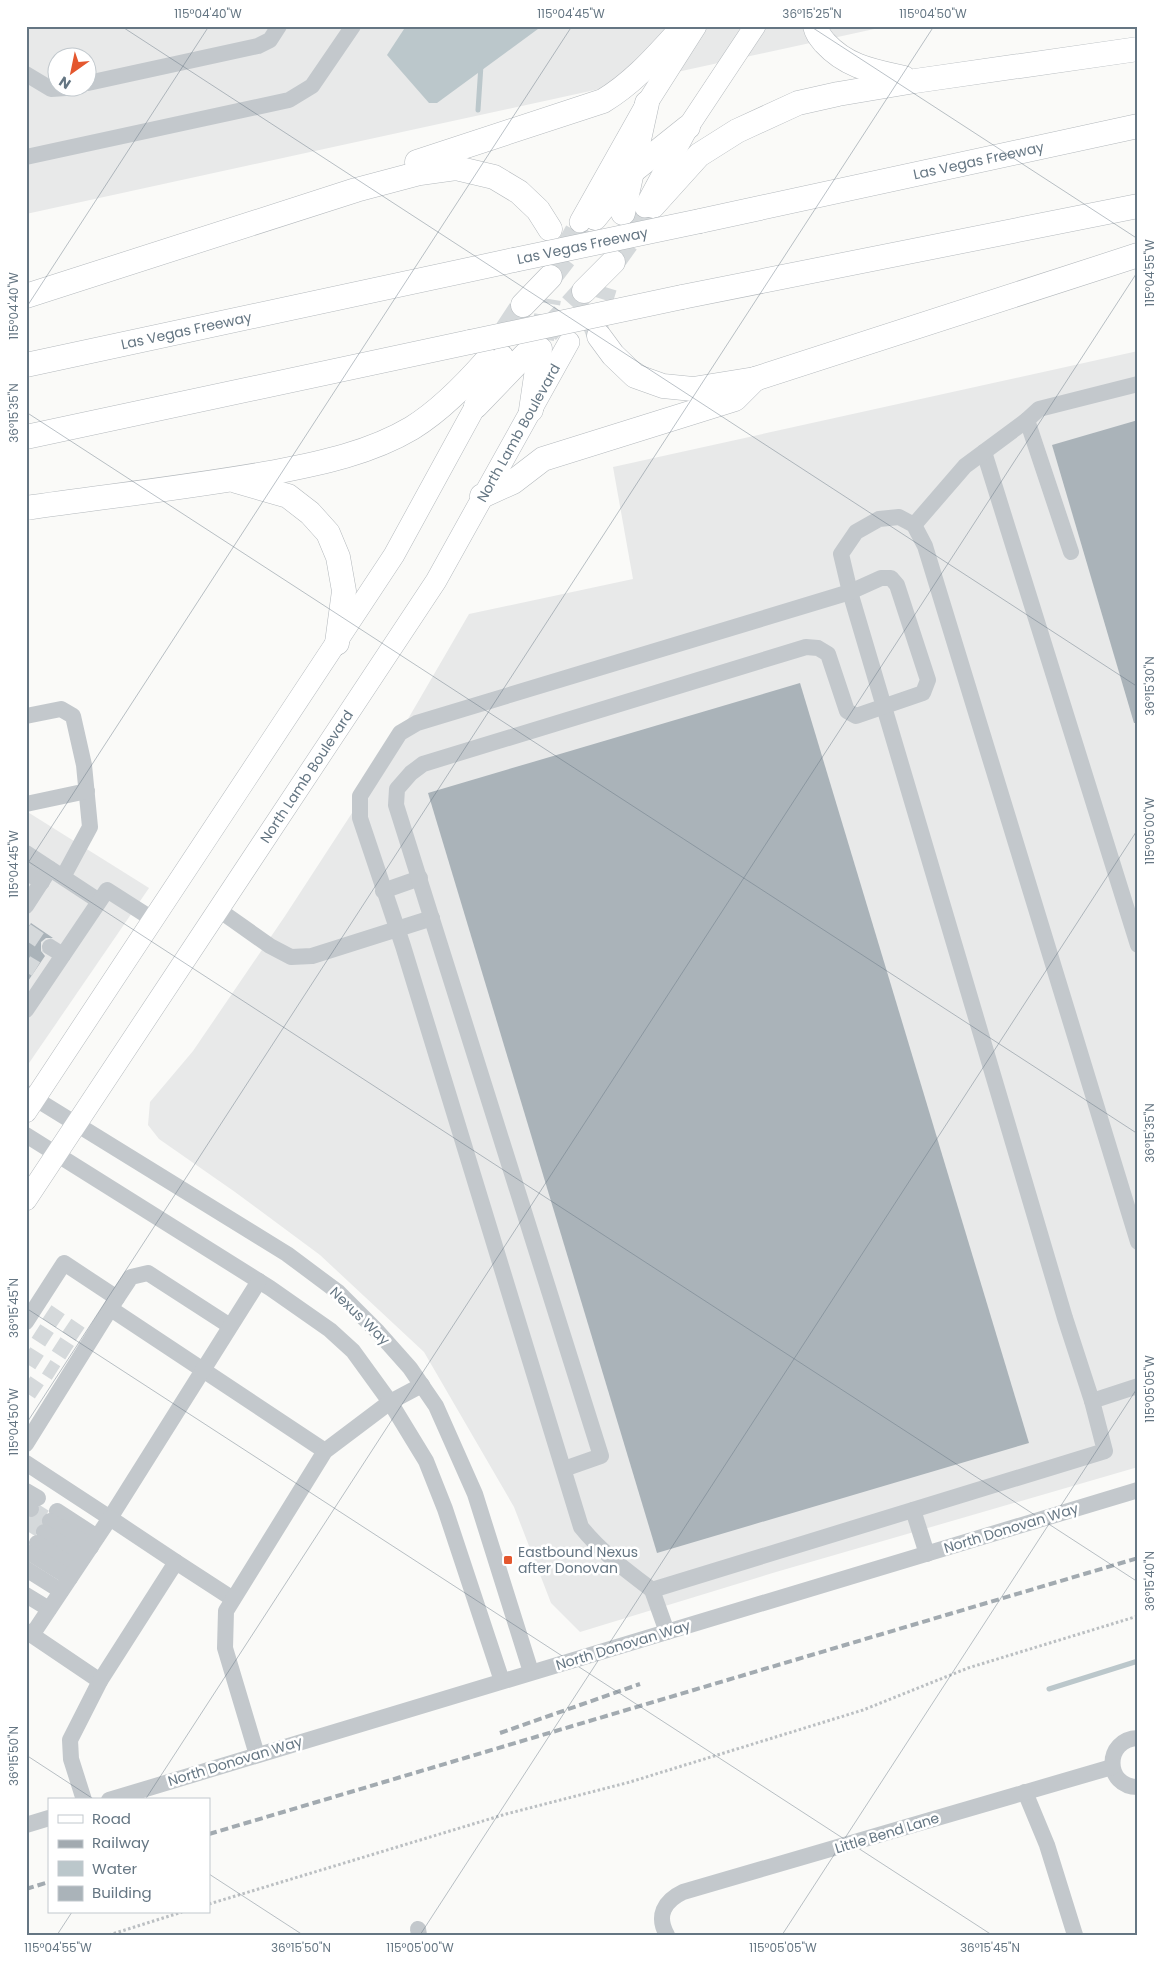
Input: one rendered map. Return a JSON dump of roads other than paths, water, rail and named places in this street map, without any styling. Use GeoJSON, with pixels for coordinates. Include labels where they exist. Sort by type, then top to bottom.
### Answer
{"type":"FeatureCollection","features":[{"type":"Feature","properties":{"kind":"highway"},"geometry":{"type":"LineString","coordinates":[[356,190],[419,161],[603,101],[623,89],[644,70],[684,26]]}},
{"type":"Feature","properties":{"kind":"highway"},"geometry":{"type":"LineString","coordinates":[[815,26],[817,33],[837,56],[869,71],[915,81]]}},
{"type":"Feature","properties":{"kind":"highway"},"geometry":{"type":"LineString","coordinates":[[640,209],[699,156],[737,131],[798,104],[838,94],[915,81],[1138,49]]}},
{"type":"Feature","properties":{"kind":"highway"},"geometry":{"type":"LineString","coordinates":[[640,209],[632,171],[647,103]]}},
{"type":"Feature","properties":{"kind":"highway","name":"Las Vegas Freeway"},"geometry":{"type":"LineString","coordinates":[[26,365],[1138,126]]}},
{"type":"Feature","properties":{"kind":"highway"},"geometry":{"type":"LineString","coordinates":[[588,220],[632,171],[688,127]]}},
{"type":"Feature","properties":{"kind":"highway"},"geometry":{"type":"LineString","coordinates":[[26,296],[356,190],[420,172],[456,168],[494,177],[519,192],[538,210],[550,229]]}},
{"type":"Feature","properties":{"kind":"highway"},"geometry":{"type":"LineString","coordinates":[[26,437],[682,297],[1138,206]]}},
{"type":"Feature","properties":{"kind":"highway"},"geometry":{"type":"LineString","coordinates":[[599,336],[613,355],[635,376],[663,386],[693,389],[755,379],[1138,255]]}},
{"type":"Feature","properties":{"kind":"highway"},"geometry":{"type":"LineString","coordinates":[[596,289],[613,262]]}},
{"type":"Feature","properties":{"kind":"highway"},"geometry":{"type":"LineString","coordinates":[[476,406],[534,350],[531,410]]}},
{"type":"Feature","properties":{"kind":"highway"},"geometry":{"type":"LineString","coordinates":[[26,508],[232,480],[322,462],[368,449],[411,428],[445,403],[495,358]]}},
{"type":"Feature","properties":{"kind":"highway"},"geometry":{"type":"LineString","coordinates":[[482,496],[513,482],[543,459],[735,399],[755,379]]}},
{"type":"Feature","properties":{"kind":"highway"},"geometry":{"type":"LineString","coordinates":[[232,480],[288,496],[310,514],[328,534],[338,557],[344,591],[336,643]]}},
{"type":"Feature","properties":{"kind":"main road"},"geometry":{"type":"LineString","coordinates":[[588,220],[647,103],[696,26]]}},
{"type":"Feature","properties":{"kind":"main road"},"geometry":{"type":"LineString","coordinates":[[640,209],[688,127],[755,26]]}},
{"type":"Feature","properties":{"kind":"main road","name":"North Lamb Boulevard"},"geometry":{"type":"LineString","coordinates":[[26,1200],[436,580],[569,342]]}},
{"type":"Feature","properties":{"kind":"main road"},"geometry":{"type":"LineString","coordinates":[[29,1101],[154,920],[394,555],[476,406],[495,358]]}},
{"type":"Feature","properties":{"kind":"street"},"geometry":{"type":"LineString","coordinates":[[98,81],[258,46],[270,40],[279,26]]}},
{"type":"Feature","properties":{"kind":"street"},"geometry":{"type":"LineString","coordinates":[[26,156],[289,100],[312,86],[353,26]]}},
{"type":"Feature","properties":{"kind":"street"},"geometry":{"type":"LineString","coordinates":[[26,74],[48,88]]}},
{"type":"Feature","properties":{"kind":"street"},"geometry":{"type":"LineString","coordinates":[[914,525],[965,466],[1040,409],[1138,384]]}},
{"type":"Feature","properties":{"kind":"street"},"geometry":{"type":"LineString","coordinates":[[1027,420],[1072,552]]}},
{"type":"Feature","properties":{"kind":"street"},"geometry":{"type":"LineString","coordinates":[[984,452],[1138,945]]}},
{"type":"Feature","properties":{"kind":"street"},"geometry":{"type":"LineString","coordinates":[[652,1590],[1105,1451],[1092,1401],[850,592],[841,554],[856,532],[879,519],[899,517],[914,525],[925,546],[1138,1242]]}},
{"type":"Feature","properties":{"kind":"street"},"geometry":{"type":"LineString","coordinates":[[564,1469],[601,1456],[396,805],[397,789],[411,773],[423,764],[806,647],[818,648],[828,654],[847,711],[856,716],[923,694],[928,680],[897,585],[891,578],[881,578],[850,592],[418,723],[400,733],[360,796],[360,818],[397,930],[581,1527],[595,1545],[652,1590],[667,1632]]}},
{"type":"Feature","properties":{"kind":"street"},"geometry":{"type":"LineString","coordinates":[[26,716],[61,709],[73,716],[84,765],[90,827],[43,881],[26,906]]}},
{"type":"Feature","properties":{"kind":"street"},"geometry":{"type":"LineString","coordinates":[[26,804],[87,791]]}},
{"type":"Feature","properties":{"kind":"street"},"geometry":{"type":"LineString","coordinates":[[26,853],[43,881]]}},
{"type":"Feature","properties":{"kind":"street"},"geometry":{"type":"LineString","coordinates":[[26,872],[43,881],[99,901]]}},
{"type":"Feature","properties":{"kind":"street"},"geometry":{"type":"LineString","coordinates":[[383,891],[420,878]]}},
{"type":"Feature","properties":{"kind":"street"},"geometry":{"type":"LineString","coordinates":[[28,1002],[42,973],[56,951],[107,890],[154,920]]}},
{"type":"Feature","properties":{"kind":"street"},"geometry":{"type":"LineString","coordinates":[[219,910],[270,946],[291,957],[312,956],[432,918]]}},
{"type":"Feature","properties":{"kind":"street","name":"Nexus Way"},"geometry":{"type":"LineString","coordinates":[[29,1101],[76,1124],[286,1254],[338,1292],[378,1332],[410,1368],[436,1406],[475,1494],[531,1672]]}},
{"type":"Feature","properties":{"kind":"street"},"geometry":{"type":"LineString","coordinates":[[26,1136],[259,1281],[330,1330],[353,1351],[390,1402],[426,1461],[439,1493],[502,1681]]}},
{"type":"Feature","properties":{"kind":"street"},"geometry":{"type":"LineString","coordinates":[[29,1326],[42,1309],[64,1263],[114,1303],[204,1369],[325,1451]]}},
{"type":"Feature","properties":{"kind":"street"},"geometry":{"type":"LineString","coordinates":[[28,1437],[48,1398],[86,1338],[114,1303],[131,1277],[148,1273],[230,1326]]}},
{"type":"Feature","properties":{"kind":"street"},"geometry":{"type":"LineString","coordinates":[[100,1681],[29,1633],[49,1609],[110,1518],[259,1281]]}},
{"type":"Feature","properties":{"kind":"street"},"geometry":{"type":"LineString","coordinates":[[257,1755],[225,1648],[226,1611],[325,1451],[390,1402],[422,1385]]}},
{"type":"Feature","properties":{"kind":"street"},"geometry":{"type":"LineString","coordinates":[[1092,1401],[1138,1386]]}},
{"type":"Feature","properties":{"kind":"street"},"geometry":{"type":"LineString","coordinates":[[26,1463],[234,1599]]}},
{"type":"Feature","properties":{"kind":"street","name":"North Donovan Way"},"geometry":{"type":"LineString","coordinates":[[116,1798],[1138,1490]]}},
{"type":"Feature","properties":{"kind":"street"},"geometry":{"type":"LineString","coordinates":[[912,1510],[927,1554]]}},
{"type":"Feature","properties":{"kind":"street"},"geometry":{"type":"LineString","coordinates":[[41,1538],[80,1563]]}},
{"type":"Feature","properties":{"kind":"street"},"geometry":{"type":"LineString","coordinates":[[41,1538],[80,1563]]}},
{"type":"Feature","properties":{"kind":"street"},"geometry":{"type":"LineString","coordinates":[[41,1538],[80,1563]]}},
{"type":"Feature","properties":{"kind":"street"},"geometry":{"type":"LineString","coordinates":[[83,1798],[71,1759],[70,1740],[100,1681],[176,1562]]}},
{"type":"Feature","properties":{"kind":"street"},"geometry":{"type":"LineString","coordinates":[[26,1595],[49,1609]]}},
{"type":"Feature","properties":{"kind":"street"},"geometry":{"type":"LineString","coordinates":[[1138,1738],[1128,1739],[1120,1744],[1112,1758],[1112,1767],[1120,1781],[1127,1785],[1138,1787]]}},
{"type":"Feature","properties":{"kind":"street","name":"Little Bend Lane"},"geometry":{"type":"LineString","coordinates":[[667,1935],[662,1925],[662,1914],[673,1896],[683,1892],[1112,1767]]}},
{"type":"Feature","properties":{"kind":"street"},"geometry":{"type":"LineString","coordinates":[[1025,1792],[1047,1845],[1075,1935]]}},
{"type":"Feature","properties":{"kind":"street"},"geometry":{"type":"LineString","coordinates":[[26,1825],[48,1818]]}},
{"type":"Feature","properties":{"kind":"water"},"geometry":{"type":"Polygon","coordinates":[[[406,26],[542,26],[437,103],[429,103],[387,55],[406,26]]]}},
{"type":"Feature","properties":{"kind":"waterway"},"geometry":{"type":"LineString","coordinates":[[478,110],[481,65]]}},
{"type":"Feature","properties":{"kind":"waterway"},"geometry":{"type":"LineString","coordinates":[[1049,1689],[1138,1661]]}},
{"type":"Feature","properties":{"kind":"tunnel"},"geometry":{"type":"LineString","coordinates":[[613,262],[653,206]]}},
{"type":"Feature","properties":{"kind":"tunnel"},"geometry":{"type":"LineString","coordinates":[[613,262],[645,207]]}},
{"type":"Feature","properties":{"kind":"tunnel"},"geometry":{"type":"LineString","coordinates":[[550,277],[595,218]]}},
{"type":"Feature","properties":{"kind":"tunnel"},"geometry":{"type":"LineString","coordinates":[[550,277],[580,222]]}},
{"type":"Feature","properties":{"kind":"tunnel"},"geometry":{"type":"LineString","coordinates":[[598,333],[594,323],[605,287]]}},
{"type":"Feature","properties":{"kind":"tunnel"},"geometry":{"type":"LineString","coordinates":[[547,332],[584,291]]}},
{"type":"Feature","properties":{"kind":"tunnel"},"geometry":{"type":"LineString","coordinates":[[542,339],[549,299]]}},
{"type":"Feature","properties":{"kind":"tunnel"},"geometry":{"type":"LineString","coordinates":[[487,360],[523,305]]}},
{"type":"Feature","properties":{"kind":"tunnel"},"geometry":{"type":"LineString","coordinates":[[26,931],[50,947]]}},
{"type":"Feature","properties":{"kind":"tunnel"},"geometry":{"type":"LineString","coordinates":[[26,963],[36,969]]}},
{"type":"Feature","properties":{"kind":"tunnel"},"geometry":{"type":"LineString","coordinates":[[47,1312],[81,1335]]}},
{"type":"Feature","properties":{"kind":"tunnel"},"geometry":{"type":"LineString","coordinates":[[36,1331],[70,1353]]}},
{"type":"Feature","properties":{"kind":"tunnel"},"geometry":{"type":"LineString","coordinates":[[26,1354],[56,1373]]}},
{"type":"Feature","properties":{"kind":"tunnel"},"geometry":{"type":"LineString","coordinates":[[26,1383],[44,1395]]}},
{"type":"Feature","properties":{"kind":"tunnel"},"geometry":{"type":"LineString","coordinates":[[31,1509],[50,1521]]}},
{"type":"Feature","properties":{"kind":"tunnel"},"geometry":{"type":"LineString","coordinates":[[26,1521],[44,1532]]}},
{"type":"Feature","properties":{"kind":"railway"},"geometry":{"type":"LineString","coordinates":[[210,1834],[1138,1558]]}},
{"type":"Feature","properties":{"kind":"railway"},"geometry":{"type":"LineString","coordinates":[[500,1733],[640,1684]]}},
{"type":"Feature","properties":{"kind":"railway"},"geometry":{"type":"LineString","coordinates":[[26,1889],[48,1882]]}},
{"type":"Feature","properties":{"kind":"place","name":"Eastbound Nexus after Donovan"},"geometry":{"type":"Point","coordinates":[508,1560]}}]}
